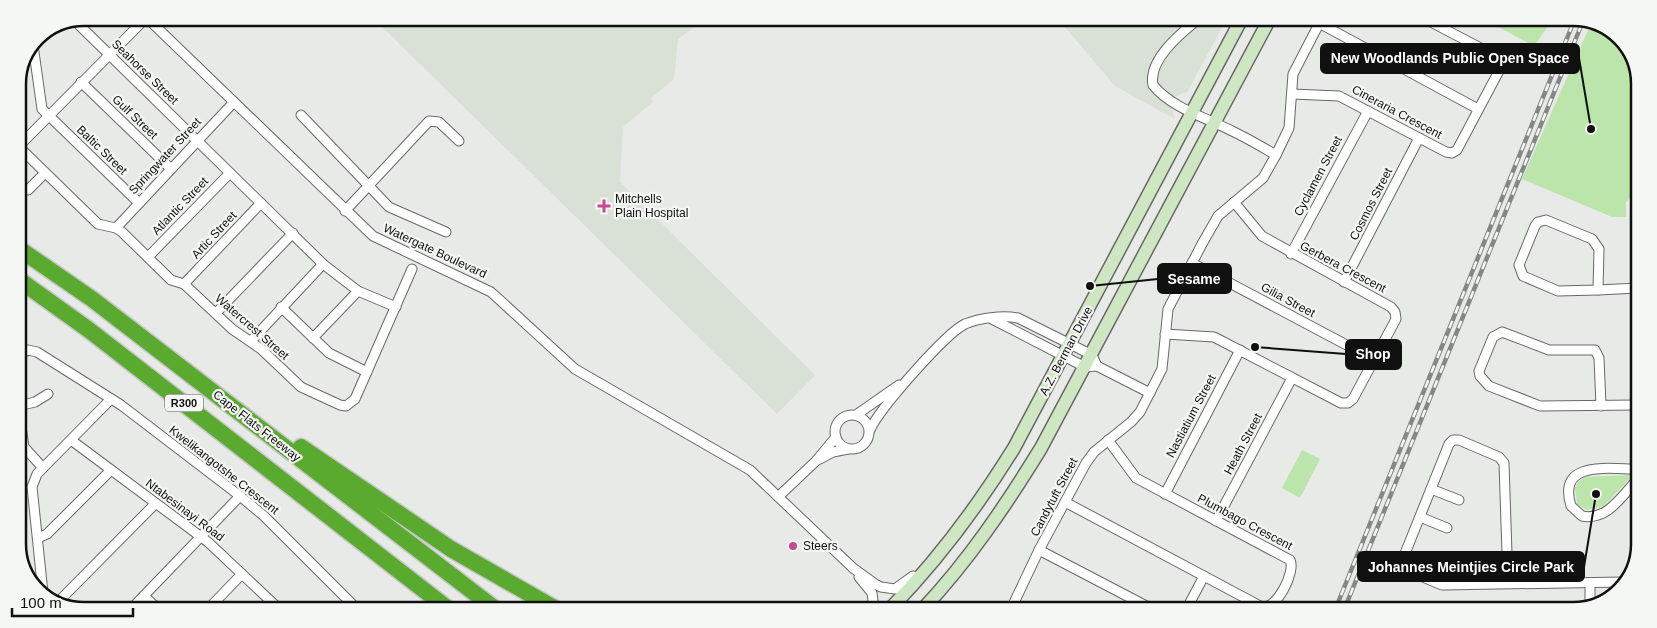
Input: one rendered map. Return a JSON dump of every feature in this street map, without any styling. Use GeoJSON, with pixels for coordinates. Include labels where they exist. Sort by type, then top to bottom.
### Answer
{"type":"FeatureCollection","features":[{"type":"Feature","properties":{"kind":"highway","name":"Cape Flats Freeway"},"geometry":{"type":"LineString","coordinates":[[26,254],[92,299],[486,602]]}},
{"type":"Feature","properties":{"kind":"highway","name":"R300"},"geometry":{"type":"LineString","coordinates":[[26,285],[89,330],[439,602]]}},
{"type":"Feature","properties":{"kind":"highway"},"geometry":{"type":"LineString","coordinates":[[197,379],[236,400],[451,549],[544,602]]}},
{"type":"Feature","properties":{"kind":"highway"},"geometry":{"type":"LineString","coordinates":[[347,531],[364,552],[423,602]]}},
{"type":"Feature","properties":{"kind":"main road","name":"A.Z. Berman Drive"},"geometry":{"type":"LineString","coordinates":[[896,602],[942,551],[994,481],[1064,355],[1238,26]]}},
{"type":"Feature","properties":{"kind":"main road","name":"A.Z. Berman Drive"},"geometry":{"type":"LineString","coordinates":[[929,602],[977,545],[1011,497],[1092,362],[1266,26]]}},
{"type":"Feature","properties":{"kind":"street","name":"Seahorse Street"},"geometry":{"type":"LineString","coordinates":[[80,26],[197,141]]}},
{"type":"Feature","properties":{"kind":"street"},"geometry":{"type":"LineString","coordinates":[[26,137],[138,26]]}},
{"type":"Feature","properties":{"kind":"street","name":"Watergate Boulevard"},"geometry":{"type":"LineString","coordinates":[[154,26],[345,211],[378,239],[491,292],[575,369],[750,470],[853,568],[881,588],[895,588],[906,583],[942,551]]}},
{"type":"Feature","properties":{"kind":"street"},"geometry":{"type":"LineString","coordinates":[[1190,26],[1168,45],[1152,78],[1157,89],[1193,113],[1215,122],[1276,155]]}},
{"type":"Feature","properties":{"kind":"street","name":"Candytuft Street"},"geometry":{"type":"LineString","coordinates":[[1014,602],[1039,550],[1090,457],[1136,418],[1150,393],[1162,369],[1168,309],[1214,220],[1263,178],[1276,155],[1289,128],[1296,67],[1318,26]]}},
{"type":"Feature","properties":{"kind":"street"},"geometry":{"type":"LineString","coordinates":[[1327,26],[1478,109]]}},
{"type":"Feature","properties":{"kind":"street","name":"Cineraria Crescent"},"geometry":{"type":"LineString","coordinates":[[1292,94],[1340,96],[1446,152],[1452,153],[1457,150],[1500,69],[1498,58],[1438,26]]}},
{"type":"Feature","properties":{"kind":"street"},"geometry":{"type":"LineString","coordinates":[[34,56],[39,100],[47,115]]}},
{"type":"Feature","properties":{"kind":"street","name":"Gulf Street"},"geometry":{"type":"LineString","coordinates":[[81,82],[171,170]]}},
{"type":"Feature","properties":{"kind":"street","name":"Springwater Street"},"geometry":{"type":"LineString","coordinates":[[116,228],[234,102]]}},
{"type":"Feature","properties":{"kind":"street","name":"Cyclamen Street"},"geometry":{"type":"LineString","coordinates":[[1291,254],[1368,111]]}},
{"type":"Feature","properties":{"kind":"street","name":"Baltic Street"},"geometry":{"type":"LineString","coordinates":[[47,115],[139,203]]}},
{"type":"Feature","properties":{"kind":"street"},"geometry":{"type":"LineString","coordinates":[[301,115],[370,184],[381,199],[396,211],[446,232]]}},
{"type":"Feature","properties":{"kind":"street"},"geometry":{"type":"LineString","coordinates":[[345,211],[432,120],[439,122],[459,141]]}},
{"type":"Feature","properties":{"kind":"street","name":"Cosmos Street"},"geometry":{"type":"LineString","coordinates":[[1344,282],[1419,138]]}},
{"type":"Feature","properties":{"kind":"street"},"geometry":{"type":"LineString","coordinates":[[197,141],[323,264],[358,291],[396,307]]}},
{"type":"Feature","properties":{"kind":"street","name":"Watercrest Street"},"geometry":{"type":"LineString","coordinates":[[26,154],[98,224],[116,228],[171,280],[184,284],[240,336],[251,341],[301,387],[340,405],[346,406],[352,402],[368,372],[412,269]]}},
{"type":"Feature","properties":{"kind":"street"},"geometry":{"type":"LineString","coordinates":[[28,190],[45,173]]}},
{"type":"Feature","properties":{"kind":"street","name":"Atlantic Street"},"geometry":{"type":"LineString","coordinates":[[148,257],[230,173]]}},
{"type":"Feature","properties":{"kind":"street","name":"Gerbera Crescent"},"geometry":{"type":"LineString","coordinates":[[1165,334],[1214,337],[1341,403],[1348,403],[1353,399],[1396,319],[1395,312],[1391,307],[1291,254],[1262,236],[1234,202]]}},
{"type":"Feature","properties":{"kind":"street","name":"Artic Street"},"geometry":{"type":"LineString","coordinates":[[184,284],[261,203]]}},
{"type":"Feature","properties":{"kind":"street"},"geometry":{"type":"LineString","coordinates":[[1598,290],[1599,249],[1595,241],[1546,220],[1538,222],[1519,265],[1523,276],[1558,291],[1598,290],[1631,288]]}},
{"type":"Feature","properties":{"kind":"street"},"geometry":{"type":"LineString","coordinates":[[216,313],[293,233]]}},
{"type":"Feature","properties":{"kind":"street"},"geometry":{"type":"LineString","coordinates":[[251,341],[323,264]]}},
{"type":"Feature","properties":{"kind":"street","name":"Gilia Street"},"geometry":{"type":"LineString","coordinates":[[1192,264],[1374,359]]}},
{"type":"Feature","properties":{"kind":"street"},"geometry":{"type":"LineString","coordinates":[[314,338],[358,291]]}},
{"type":"Feature","properties":{"kind":"street"},"geometry":{"type":"LineString","coordinates":[[281,307],[330,353],[368,372]]}},
{"type":"Feature","properties":{"kind":"street"},"geometry":{"type":"LineString","coordinates":[[816,460],[833,452],[859,448],[864,445],[870,430],[907,379],[956,330],[966,324],[1007,316],[1018,318],[1070,343],[1092,362],[1150,393]]}},
{"type":"Feature","properties":{"kind":"street"},"geometry":{"type":"LineString","coordinates":[[992,319],[1064,355],[1092,362]]}},
{"type":"Feature","properties":{"kind":"street"},"geometry":{"type":"LineString","coordinates":[[1601,406],[1599,358],[1595,350],[1549,350],[1502,332],[1492,337],[1479,371],[1480,376],[1489,386],[1540,406],[1601,406],[1631,405]]}},
{"type":"Feature","properties":{"kind":"street","name":"Nastiatium Street"},"geometry":{"type":"LineString","coordinates":[[1165,494],[1240,350]]}},
{"type":"Feature","properties":{"kind":"street","name":"Kwelikangotshe Crescent"},"geometry":{"type":"LineString","coordinates":[[26,351],[37,352],[111,399],[240,496],[264,516],[350,602]]}},
{"type":"Feature","properties":{"kind":"street","name":"Heath Street"},"geometry":{"type":"LineString","coordinates":[[1216,521],[1292,378]]}},
{"type":"Feature","properties":{"kind":"street"},"geometry":{"type":"LineString","coordinates":[[856,415],[907,379]]}},
{"type":"Feature","properties":{"kind":"street"},"geometry":{"type":"LineString","coordinates":[[26,405],[35,402],[48,394]]}},
{"type":"Feature","properties":{"kind":"street"},"geometry":{"type":"LineString","coordinates":[[42,584],[32,487],[35,477],[111,399]]}},
{"type":"Feature","properties":{"kind":"street"},"geometry":{"type":"LineString","coordinates":[[848,449],[838,442],[836,437],[838,421],[849,415],[856,415],[865,420],[870,430]]}},
{"type":"Feature","properties":{"kind":"street"},"geometry":{"type":"LineString","coordinates":[[779,496],[816,460],[836,437]]}},
{"type":"Feature","properties":{"kind":"street","name":"Ntabesinayi Road"},"geometry":{"type":"LineString","coordinates":[[71,440],[201,537],[272,602]]}},
{"type":"Feature","properties":{"kind":"street","name":"Plumbago Crescent"},"geometry":{"type":"LineString","coordinates":[[1108,440],[1136,478],[1290,560],[1292,571],[1276,602]]}},
{"type":"Feature","properties":{"kind":"street"},"geometry":{"type":"LineString","coordinates":[[1508,584],[1504,466],[1501,459],[1459,440],[1453,440],[1449,444],[1402,560],[1406,570],[1442,585],[1590,583],[1616,582]]}},
{"type":"Feature","properties":{"kind":"street"},"geometry":{"type":"LineString","coordinates":[[26,449],[43,468]]}},
{"type":"Feature","properties":{"kind":"street"},"geometry":{"type":"LineString","coordinates":[[1631,468],[1586,470],[1577,473],[1569,486],[1571,506],[1582,516],[1601,514],[1609,510],[1631,486]]}},
{"type":"Feature","properties":{"kind":"street"},"geometry":{"type":"LineString","coordinates":[[38,538],[47,534],[110,470]]}},
{"type":"Feature","properties":{"kind":"street"},"geometry":{"type":"LineString","coordinates":[[1431,489],[1459,500]]}},
{"type":"Feature","properties":{"kind":"street"},"geometry":{"type":"LineString","coordinates":[[138,602],[240,496]]}},
{"type":"Feature","properties":{"kind":"street","name":"Plumbago Crescent"},"geometry":{"type":"LineString","coordinates":[[1065,502],[1254,602]]}},
{"type":"Feature","properties":{"kind":"street"},"geometry":{"type":"LineString","coordinates":[[62,598],[155,504]]}},
{"type":"Feature","properties":{"kind":"street"},"geometry":{"type":"LineString","coordinates":[[1420,517],[1447,528]]}},
{"type":"Feature","properties":{"kind":"street"},"geometry":{"type":"LineString","coordinates":[[1039,550],[1137,602]]}},
{"type":"Feature","properties":{"kind":"street","name":"Watergate Boulevard"},"geometry":{"type":"LineString","coordinates":[[853,568],[872,594],[873,602]]}},
{"type":"Feature","properties":{"kind":"street"},"geometry":{"type":"LineString","coordinates":[[215,602],[242,574]]}},
{"type":"Feature","properties":{"kind":"street"},"geometry":{"type":"LineString","coordinates":[[1190,602],[1204,576]]}},
{"type":"Feature","properties":{"kind":"street"},"geometry":{"type":"LineString","coordinates":[[1590,583],[1590,599]]}},
{"type":"Feature","properties":{"kind":"street"},"geometry":{"type":"LineString","coordinates":[[144,596],[151,602]]}},
{"type":"Feature","properties":{"kind":"shaded area","name":"Mitchells Plain Hospital"},"geometry":{"type":"Polygon","coordinates":[[[381,26],[696,26],[678,39],[674,79],[651,98],[653,102],[623,127],[620,182],[815,375],[777,414],[381,26]]]}},
{"type":"Feature","properties":{"kind":"shaded area"},"geometry":{"type":"Polygon","coordinates":[[[1064,26],[1223,26],[1187,92],[1173,97],[1170,103],[1175,119],[1115,86],[1064,26]]]}},
{"type":"Feature","properties":{"kind":"green space"},"geometry":{"type":"Polygon","coordinates":[[[1496,26],[1548,26],[1534,46],[1496,26]]]}},
{"type":"Feature","properties":{"kind":"green space"},"geometry":{"type":"Polygon","coordinates":[[[1589,28],[1599,32],[1614,43],[1623,55],[1631,80],[1631,197],[1626,202],[1626,217],[1612,217],[1522,179],[1589,28]]]}},
{"type":"Feature","properties":{"kind":"green space"},"geometry":{"type":"Polygon","coordinates":[[[1302,450],[1320,459],[1300,498],[1282,488],[1302,450]]]}},
{"type":"Feature","properties":{"kind":"green space"},"geometry":{"type":"Polygon","coordinates":[[[1629,475],[1630,478],[1604,506],[1587,510],[1577,504],[1575,487],[1582,477],[1629,475]]]}},
{"type":"Feature","properties":{"kind":"railway"},"geometry":{"type":"LineString","coordinates":[[1338,602],[1572,26]]}},
{"type":"Feature","properties":{"kind":"railway"},"geometry":{"type":"LineString","coordinates":[[1347,602],[1581,27]]}},
{"type":"Feature","properties":{"kind":"place","name":"New Woodlands Public Open Space"},"geometry":{"type":"Point","coordinates":[1591,129]}},
{"type":"Feature","properties":{"kind":"place","name":"Mitchells Plain Hospital"},"geometry":{"type":"Point","coordinates":[604,206]}},
{"type":"Feature","properties":{"kind":"place","name":"Sesame"},"geometry":{"type":"Point","coordinates":[1090,286]}},
{"type":"Feature","properties":{"kind":"place","name":"Shop"},"geometry":{"type":"Point","coordinates":[1255,347]}},
{"type":"Feature","properties":{"kind":"place","name":"Johannes Meintjies Circle Park"},"geometry":{"type":"Point","coordinates":[1596,494]}},
{"type":"Feature","properties":{"kind":"place","name":"Steers"},"geometry":{"type":"Point","coordinates":[793,546]}}]}
